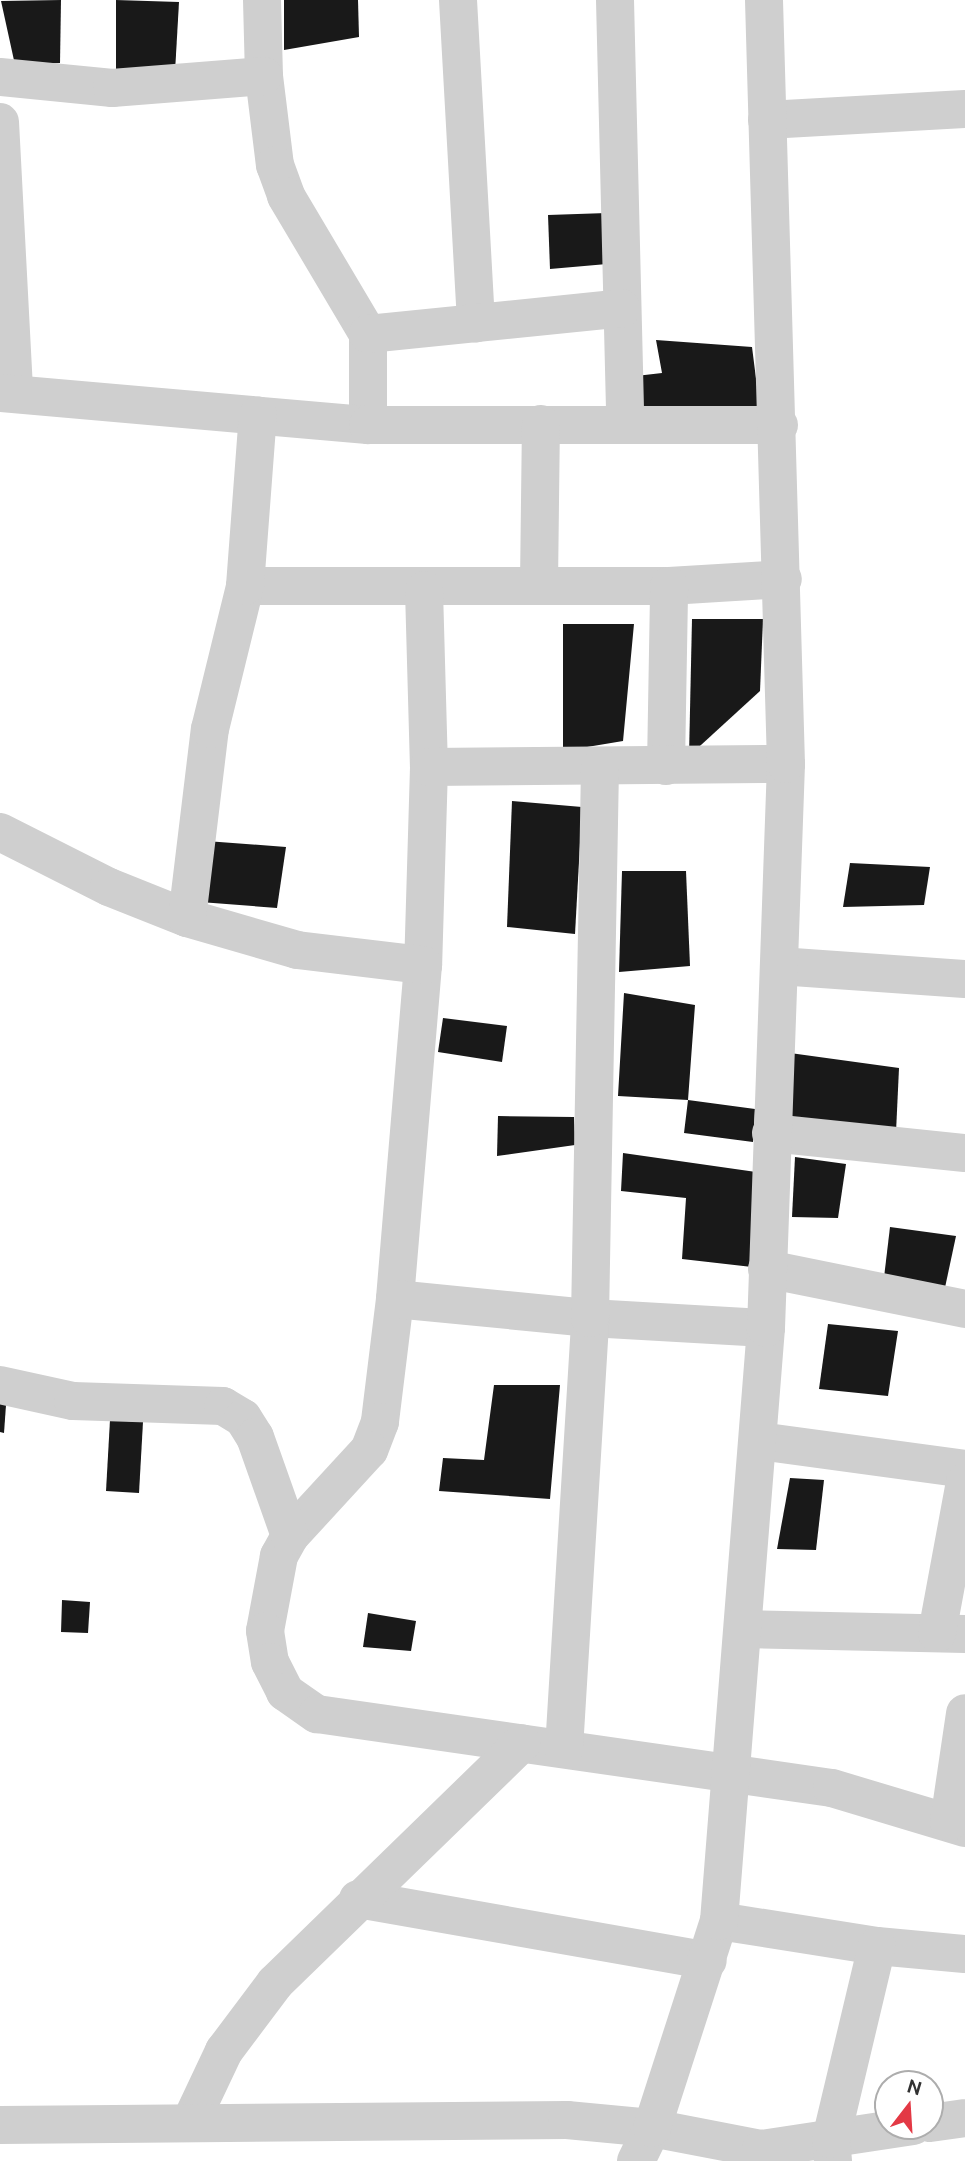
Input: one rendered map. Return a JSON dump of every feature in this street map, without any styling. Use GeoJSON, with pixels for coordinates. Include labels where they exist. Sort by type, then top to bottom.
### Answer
{"type":"FeatureCollection","features":[{"type":"Feature","properties":{"kind":"street"},"geometry":{"type":"LineString","coordinates":[[262,0],[264,76],[275,165],[286,196],[368,334],[368,425]]}},
{"type":"Feature","properties":{"kind":"street"},"geometry":{"type":"LineString","coordinates":[[458,0],[476,323]]}},
{"type":"Feature","properties":{"kind":"street"},"geometry":{"type":"LineString","coordinates":[[615,0],[625,424]]}},
{"type":"Feature","properties":{"kind":"street"},"geometry":{"type":"LineString","coordinates":[[644,2145],[708,1961],[719,1921],[733,1773],[766,1328],[786,764],[779,425],[764,0]]}},
{"type":"Feature","properties":{"kind":"street"},"geometry":{"type":"LineString","coordinates":[[0,77],[112,88],[264,76]]}},
{"type":"Feature","properties":{"kind":"street"},"geometry":{"type":"LineString","coordinates":[[767,120],[965,109]]}},
{"type":"Feature","properties":{"kind":"street"},"geometry":{"type":"LineString","coordinates":[[0,122],[7,393],[368,425],[779,425]]}},
{"type":"Feature","properties":{"kind":"street"},"geometry":{"type":"LineString","coordinates":[[368,334],[622,308]]}},
{"type":"Feature","properties":{"kind":"street"},"geometry":{"type":"LineString","coordinates":[[187,918],[210,729],[245,586],[258,415]]}},
{"type":"Feature","properties":{"kind":"street"},"geometry":{"type":"LineString","coordinates":[[539,584],[541,424]]}},
{"type":"Feature","properties":{"kind":"street"},"geometry":{"type":"LineString","coordinates":[[245,586],[424,590],[539,584],[669,586],[783,579]]}},
{"type":"Feature","properties":{"kind":"street"},"geometry":{"type":"LineString","coordinates":[[666,766],[669,586]]}},
{"type":"Feature","properties":{"kind":"street"},"geometry":{"type":"LineString","coordinates":[[424,590],[429,767],[423,965],[396,1299],[380,1422],[369,1450],[290,1536],[279,1556],[265,1631],[270,1662],[285,1692],[317,1714],[832,1788],[957,1825],[965,1713]]}},
{"type":"Feature","properties":{"kind":"street"},"geometry":{"type":"LineString","coordinates":[[429,767],[600,768],[786,764]]}},
{"type":"Feature","properties":{"kind":"street"},"geometry":{"type":"LineString","coordinates":[[564,1749],[590,1318],[600,768]]}},
{"type":"Feature","properties":{"kind":"street"},"geometry":{"type":"LineString","coordinates":[[0,832],[109,887],[187,918],[297,950],[423,965]]}},
{"type":"Feature","properties":{"kind":"street"},"geometry":{"type":"LineString","coordinates":[[779,966],[965,979]]}},
{"type":"Feature","properties":{"kind":"street"},"geometry":{"type":"LineString","coordinates":[[771,1133],[963,1142]]}},
{"type":"Feature","properties":{"kind":"street"},"geometry":{"type":"LineString","coordinates":[[768,1269],[965,1309]]}},
{"type":"Feature","properties":{"kind":"street"},"geometry":{"type":"LineString","coordinates":[[396,1299],[590,1318],[766,1328]]}},
{"type":"Feature","properties":{"kind":"street"},"geometry":{"type":"LineString","coordinates":[[0,1385],[73,1401],[223,1406],[243,1418],[255,1437],[290,1536]]}},
{"type":"Feature","properties":{"kind":"street"},"geometry":{"type":"LineString","coordinates":[[759,1441],[965,1469]]}},
{"type":"Feature","properties":{"kind":"street"},"geometry":{"type":"LineString","coordinates":[[744,1629],[951,1633],[965,1482]]}},
{"type":"Feature","properties":{"kind":"street"},"geometry":{"type":"LineString","coordinates":[[190,2123],[224,2051],[275,1983],[358,1899],[522,1743]]}},
{"type":"Feature","properties":{"kind":"street"},"geometry":{"type":"LineString","coordinates":[[358,1899],[708,1961]]}},
{"type":"Feature","properties":{"kind":"street"},"geometry":{"type":"LineString","coordinates":[[719,1921],[877,1946],[965,1954]]}},
{"type":"Feature","properties":{"kind":"street"},"geometry":{"type":"LineString","coordinates":[[832,2150],[877,1946]]}},
{"type":"Feature","properties":{"kind":"street"},"geometry":{"type":"LineString","coordinates":[[944,2121],[965,2118]]}},
{"type":"Feature","properties":{"kind":"street"},"geometry":{"type":"LineString","coordinates":[[0,2125],[567,2120],[644,2145],[832,2150],[874,2138]]}},
{"type":"Feature","properties":{"kind":"building"},"geometry":{"type":"Polygon","coordinates":[[[61,0],[60,63],[15,65],[1,1],[61,0]]]}},
{"type":"Feature","properties":{"kind":"building"},"geometry":{"type":"Polygon","coordinates":[[[116,0],[179,2],[175,72],[116,76],[116,0]]]}},
{"type":"Feature","properties":{"kind":"building"},"geometry":{"type":"Polygon","coordinates":[[[284,0],[358,0],[359,37],[284,50],[284,0]]]}},
{"type":"Feature","properties":{"kind":"building"},"geometry":{"type":"Polygon","coordinates":[[[607,213],[607,264],[550,269],[548,215],[607,213]]]}},
{"type":"Feature","properties":{"kind":"building"},"geometry":{"type":"Polygon","coordinates":[[[656,340],[752,347],[760,410],[634,408],[636,376],[662,373],[656,340]]]}},
{"type":"Feature","properties":{"kind":"building"},"geometry":{"type":"Polygon","coordinates":[[[692,619],[763,619],[760,691],[689,756],[692,619]]]}},
{"type":"Feature","properties":{"kind":"building"},"geometry":{"type":"Polygon","coordinates":[[[563,624],[634,624],[623,741],[563,751],[563,624]]]}},
{"type":"Feature","properties":{"kind":"building"},"geometry":{"type":"Polygon","coordinates":[[[512,801],[582,807],[575,934],[507,927],[512,801]]]}},
{"type":"Feature","properties":{"kind":"building"},"geometry":{"type":"Polygon","coordinates":[[[206,841],[286,847],[277,908],[200,902],[206,841]]]}},
{"type":"Feature","properties":{"kind":"building"},"geometry":{"type":"Polygon","coordinates":[[[850,863],[930,867],[924,905],[843,907],[850,863]]]}},
{"type":"Feature","properties":{"kind":"building"},"geometry":{"type":"Polygon","coordinates":[[[622,871],[686,871],[690,966],[619,972],[622,871]]]}},
{"type":"Feature","properties":{"kind":"building"},"geometry":{"type":"Polygon","coordinates":[[[624,993],[695,1005],[688,1100],[618,1096],[624,993]]]}},
{"type":"Feature","properties":{"kind":"building"},"geometry":{"type":"Polygon","coordinates":[[[443,1018],[507,1026],[502,1062],[438,1052],[443,1018]]]}},
{"type":"Feature","properties":{"kind":"building"},"geometry":{"type":"Polygon","coordinates":[[[790,1053],[899,1068],[896,1132],[785,1118],[790,1053]]]}},
{"type":"Feature","properties":{"kind":"building"},"geometry":{"type":"Polygon","coordinates":[[[688,1100],[755,1109],[753,1142],[684,1133],[688,1100]]]}},
{"type":"Feature","properties":{"kind":"building"},"geometry":{"type":"Polygon","coordinates":[[[498,1116],[574,1117],[575,1145],[497,1156],[498,1116]]]}},
{"type":"Feature","properties":{"kind":"building"},"geometry":{"type":"Polygon","coordinates":[[[623,1153],[756,1172],[752,1267],[682,1259],[686,1198],[621,1191],[623,1153]]]}},
{"type":"Feature","properties":{"kind":"building"},"geometry":{"type":"Polygon","coordinates":[[[795,1157],[846,1164],[838,1218],[792,1217],[795,1157]]]}},
{"type":"Feature","properties":{"kind":"building"},"geometry":{"type":"Polygon","coordinates":[[[890,1227],[956,1236],[943,1297],[883,1286],[890,1227]]]}},
{"type":"Feature","properties":{"kind":"building"},"geometry":{"type":"Polygon","coordinates":[[[828,1324],[898,1331],[888,1396],[819,1389],[828,1324]]]}},
{"type":"Feature","properties":{"kind":"building"},"geometry":{"type":"Polygon","coordinates":[[[494,1385],[560,1385],[550,1499],[439,1491],[443,1458],[484,1460],[494,1385]]]}},
{"type":"Feature","properties":{"kind":"building"},"geometry":{"type":"Polygon","coordinates":[[[0,1390],[7,1391],[4,1433],[0,1432],[0,1390]]]}},
{"type":"Feature","properties":{"kind":"building"},"geometry":{"type":"Polygon","coordinates":[[[110,1420],[143,1422],[139,1493],[106,1491],[110,1420]]]}},
{"type":"Feature","properties":{"kind":"building"},"geometry":{"type":"Polygon","coordinates":[[[790,1478],[824,1480],[816,1550],[777,1549],[790,1478]]]}},
{"type":"Feature","properties":{"kind":"building"},"geometry":{"type":"Polygon","coordinates":[[[62,1600],[90,1602],[88,1633],[61,1632],[62,1600]]]}},
{"type":"Feature","properties":{"kind":"building"},"geometry":{"type":"Polygon","coordinates":[[[368,1613],[416,1621],[411,1651],[363,1647],[368,1613]]]}}]}
